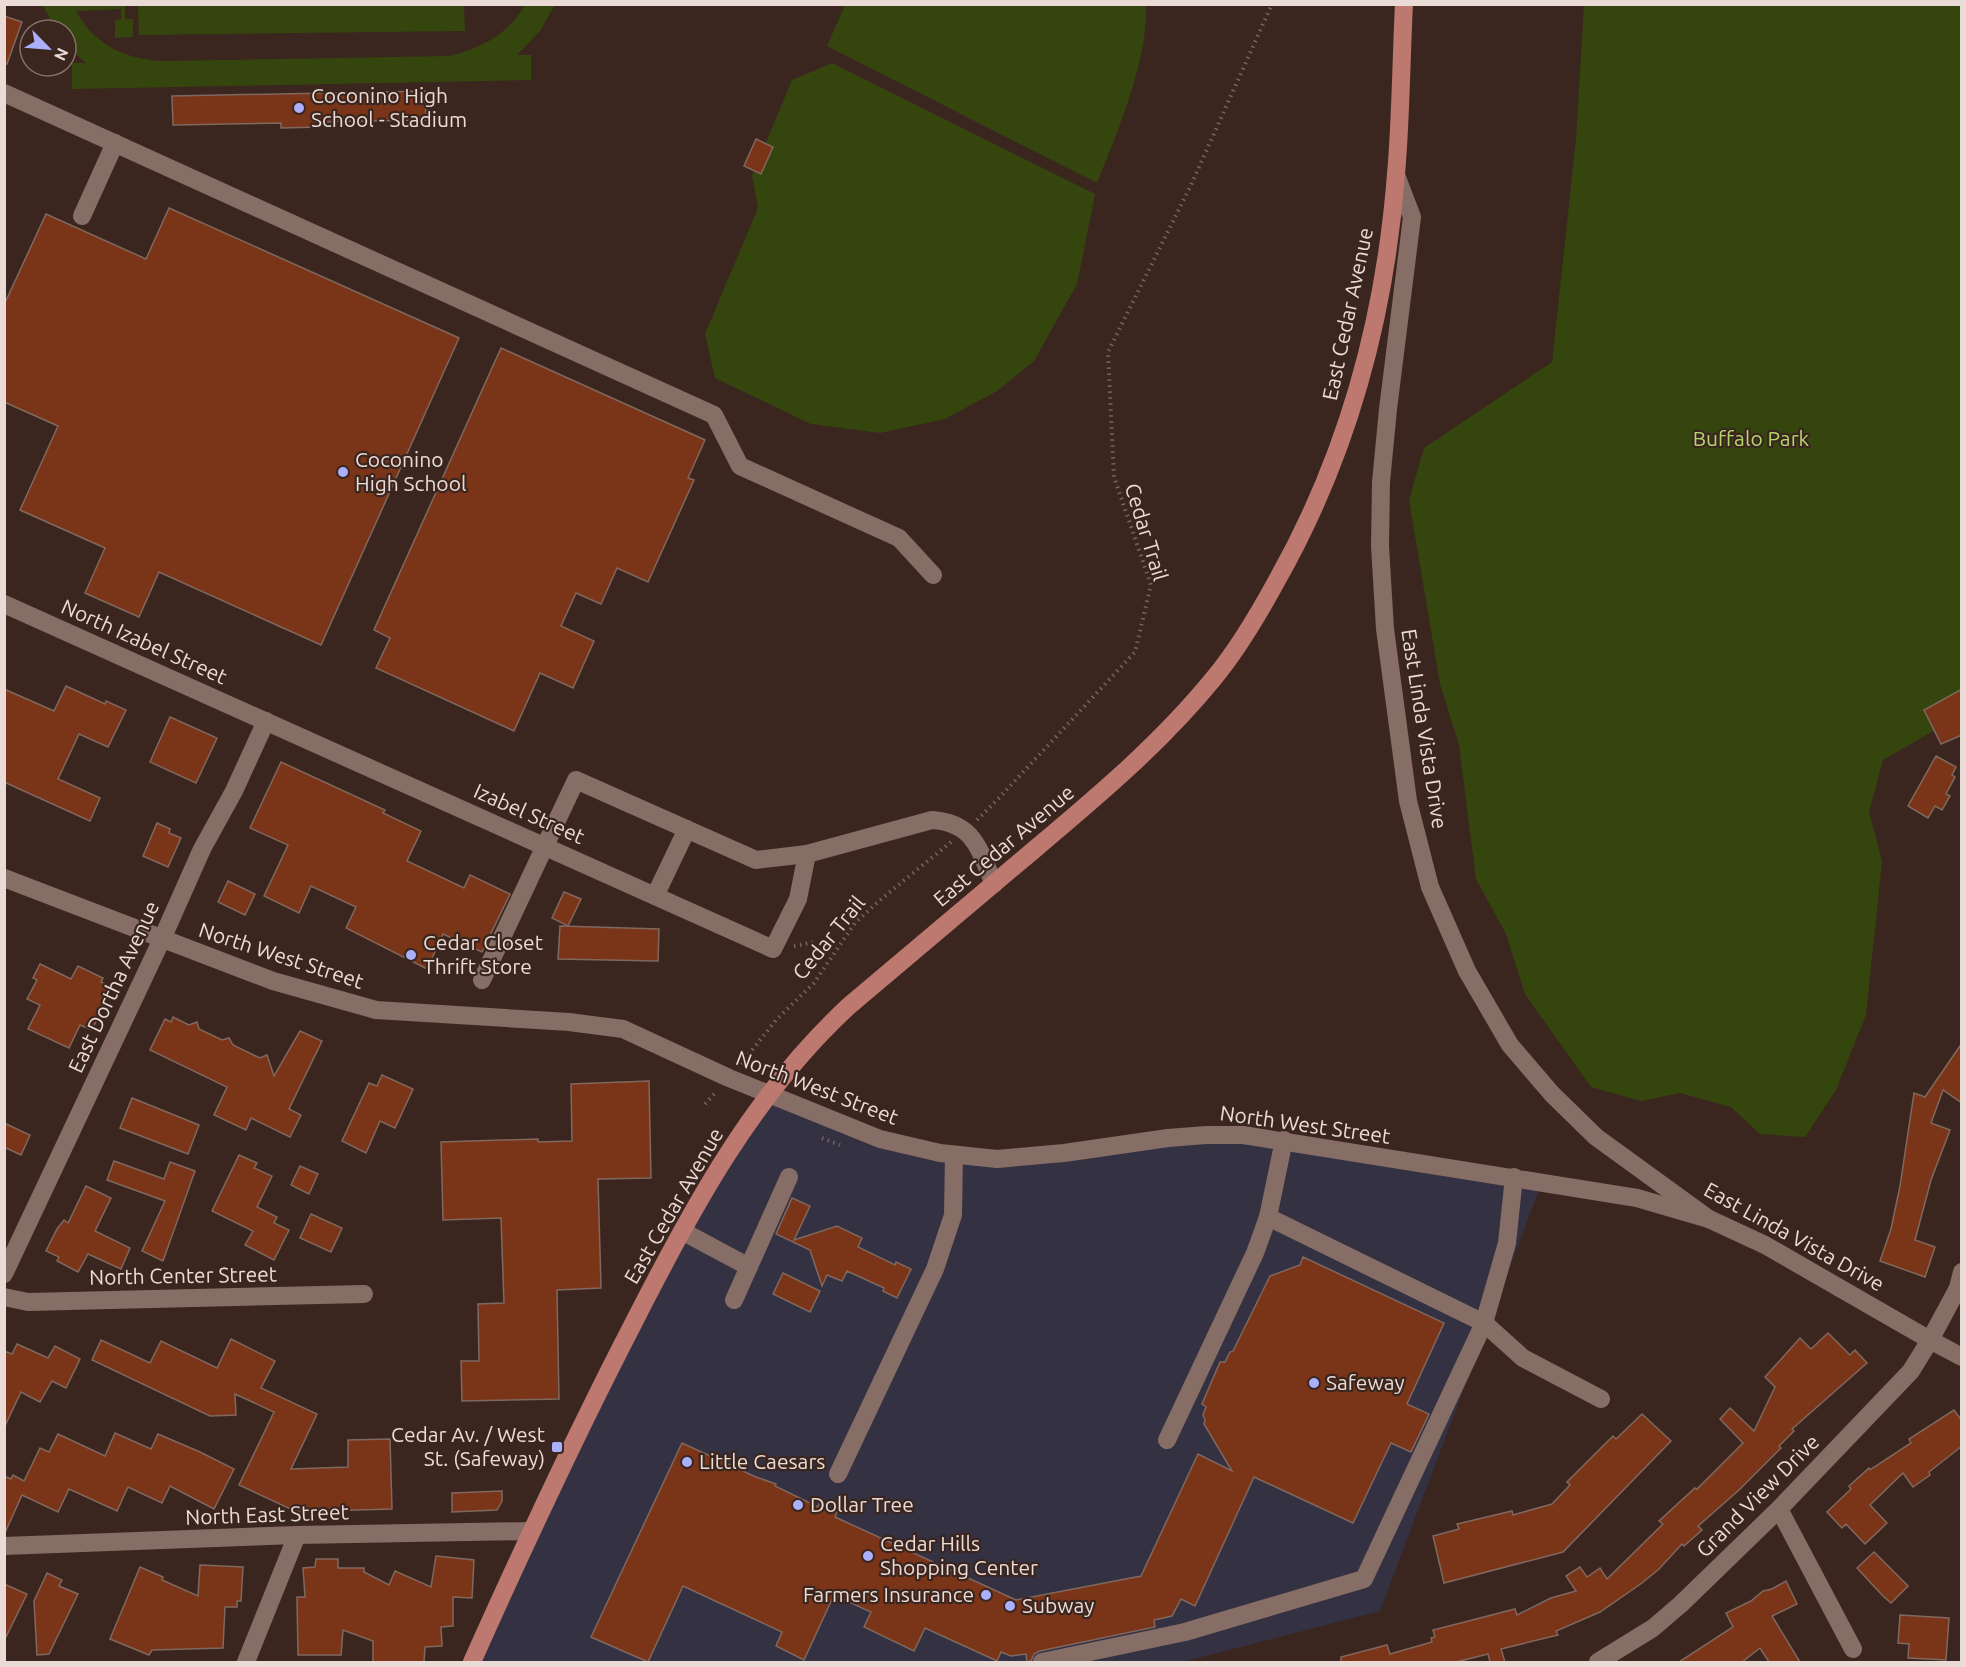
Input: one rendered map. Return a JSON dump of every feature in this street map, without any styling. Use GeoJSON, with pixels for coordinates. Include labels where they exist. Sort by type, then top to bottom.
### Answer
{"type":"FeatureCollection","features":[{"type":"Feature","properties":{"kind":"main road","name":"East Cedar Avenue"},"geometry":{"type":"LineString","coordinates":[[472,1662],[598,1391],[682,1231],[713,1178],[770,1093],[819,1034],[850,1005],[1119,778],[1166,731],[1214,677],[1260,611],[1292,555],[1338,452],[1359,390],[1382,281],[1396,175],[1404,4]]}},
{"type":"Feature","properties":{"kind":"street"},"geometry":{"type":"LineString","coordinates":[[4,93],[714,415],[740,466],[899,538],[933,575]]}},
{"type":"Feature","properties":{"kind":"street"},"geometry":{"type":"LineString","coordinates":[[82,216],[116,143]]}},
{"type":"Feature","properties":{"kind":"street","name":"East Linda Vista Drive"},"geometry":{"type":"LineString","coordinates":[[1396,175],[1412,217],[1381,483],[1380,546],[1385,629],[1408,801],[1430,887],[1467,971],[1510,1045],[1552,1094],[1596,1137],[1708,1219],[1765,1245],[1962,1357]]}},
{"type":"Feature","properties":{"kind":"street","name":"North Izabel Street"},"geometry":{"type":"LineString","coordinates":[[4,604],[266,721]]}},
{"type":"Feature","properties":{"kind":"street","name":"Izabel Street"},"geometry":{"type":"LineString","coordinates":[[266,721],[773,949],[798,899],[807,854]]}},
{"type":"Feature","properties":{"kind":"street","name":"East Dortha Avenue"},"geometry":{"type":"LineString","coordinates":[[4,1274],[202,849],[234,791],[266,721]]}},
{"type":"Feature","properties":{"kind":"street"},"geometry":{"type":"LineString","coordinates":[[482,980],[576,780],[756,860],[807,854],[932,820],[947,821],[957,824],[977,844],[993,884]]}},
{"type":"Feature","properties":{"kind":"street"},"geometry":{"type":"LineString","coordinates":[[655,896],[687,829]]}},
{"type":"Feature","properties":{"kind":"street","name":"North West Street"},"geometry":{"type":"LineString","coordinates":[[4,878],[273,981],[376,1010],[569,1022],[623,1029],[729,1078],[880,1139],[954,1155],[997,1159],[1023,1158],[1206,1134],[1243,1135],[1636,1198],[1708,1219]]}},
{"type":"Feature","properties":{"kind":"street"},"geometry":{"type":"LineString","coordinates":[[1167,1440],[1255,1253],[1268,1217],[1284,1140]]}},
{"type":"Feature","properties":{"kind":"street"},"geometry":{"type":"LineString","coordinates":[[838,1474],[935,1269],[953,1215],[954,1155]]}},
{"type":"Feature","properties":{"kind":"street"},"geometry":{"type":"LineString","coordinates":[[1042,1662],[1185,1632],[1364,1579],[1484,1323],[1507,1244],[1514,1177]]}},
{"type":"Feature","properties":{"kind":"street"},"geometry":{"type":"LineString","coordinates":[[735,1300],[789,1178]]}},
{"type":"Feature","properties":{"kind":"street"},"geometry":{"type":"LineString","coordinates":[[1268,1217],[1484,1323],[1523,1358],[1601,1399]]}},
{"type":"Feature","properties":{"kind":"street"},"geometry":{"type":"LineString","coordinates":[[682,1231],[749,1267]]}},
{"type":"Feature","properties":{"kind":"street","name":"Grand View Drive"},"geometry":{"type":"LineString","coordinates":[[1600,1662],[1660,1622],[1779,1509],[1911,1371],[1958,1288],[1962,1272]]}},
{"type":"Feature","properties":{"kind":"street","name":"North Center Street"},"geometry":{"type":"LineString","coordinates":[[4,1297],[28,1302],[364,1294]]}},
{"type":"Feature","properties":{"kind":"street"},"geometry":{"type":"LineString","coordinates":[[1779,1509],[1853,1649]]}},
{"type":"Feature","properties":{"kind":"street","name":"North East Street"},"geometry":{"type":"LineString","coordinates":[[4,1546],[297,1535],[531,1532]]}},
{"type":"Feature","properties":{"kind":"street"},"geometry":{"type":"LineString","coordinates":[[246,1662],[297,1535]]}},
{"type":"Feature","properties":{"kind":"path","name":"Cedar Trail"},"geometry":{"type":"LineString","coordinates":[[751,1054],[776,1020],[814,983],[855,923],[965,831],[998,799],[1135,652],[1151,585],[1114,477],[1108,352],[1191,185],[1272,4]]}},
{"type":"Feature","properties":{"kind":"shaded area"},"geometry":{"type":"Polygon","coordinates":[[[770,1093],[954,1155],[1206,1135],[1542,1182],[1380,1611],[1183,1662],[472,1662],[598,1391],[770,1093]]]}},
{"type":"Feature","properties":{"kind":"green space"},"geometry":{"type":"Polygon","coordinates":[[[43,5],[125,5],[125,19],[133,19],[133,37],[115,38],[115,20],[121,19],[121,9],[76,11],[83,23],[102,41],[125,54],[150,60],[449,56],[472,49],[502,32],[525,5],[555,5],[540,31],[517,55],[531,55],[531,80],[72,89],[72,78],[78,78],[78,63],[86,63],[78,56],[78,18],[49,18],[43,5]]]}},
{"type":"Feature","properties":{"kind":"green space"},"geometry":{"type":"Polygon","coordinates":[[[138,5],[464,5],[465,31],[139,35],[138,5]]]}},
{"type":"Feature","properties":{"kind":"green space"},"geometry":{"type":"Polygon","coordinates":[[[845,5],[1146,5],[1145,27],[1137,72],[1097,183],[827,46],[845,5]]]}},
{"type":"Feature","properties":{"kind":"green space","name":"Buffalo Park"},"geometry":{"type":"Polygon","coordinates":[[[1584,5],[1961,5],[1961,715],[1883,760],[1869,812],[1882,861],[1866,1015],[1836,1090],[1805,1137],[1760,1134],[1731,1107],[1680,1093],[1641,1101],[1591,1087],[1525,994],[1506,934],[1476,879],[1459,745],[1440,684],[1409,500],[1424,448],[1552,362],[1576,140],[1584,5]]]}},
{"type":"Feature","properties":{"kind":"green space"},"geometry":{"type":"Polygon","coordinates":[[[832,63],[1095,194],[1077,284],[1034,361],[997,391],[945,419],[880,433],[811,424],[715,378],[705,334],[758,208],[752,176],[792,80],[832,63]]]}},
{"type":"Feature","properties":{"kind":"building"},"geometry":{"type":"Polygon","coordinates":[[[4,16],[18,21],[18,33],[7,64],[4,64],[4,16]]]}},
{"type":"Feature","properties":{"kind":"building","name":"Coconino High School - Stadium"},"geometry":{"type":"Polygon","coordinates":[[[425,91],[426,120],[318,122],[319,127],[281,128],[281,123],[173,125],[172,96],[425,91]]]}},
{"type":"Feature","properties":{"kind":"building"},"geometry":{"type":"Polygon","coordinates":[[[756,139],[773,147],[761,174],[744,166],[756,139]]]}},
{"type":"Feature","properties":{"kind":"building"},"geometry":{"type":"Polygon","coordinates":[[[169,208],[459,338],[321,645],[159,572],[139,617],[85,593],[105,548],[20,510],[58,426],[4,402],[4,305],[46,214],[146,259],[169,208]]]}},
{"type":"Feature","properties":{"kind":"building"},"geometry":{"type":"Polygon","coordinates":[[[501,348],[705,440],[688,478],[694,480],[648,582],[617,568],[601,604],[576,593],[561,626],[594,641],[573,688],[540,673],[514,731],[376,668],[390,638],[374,630],[501,348]]]}},
{"type":"Feature","properties":{"kind":"building"},"geometry":{"type":"Polygon","coordinates":[[[66,686],[105,704],[106,701],[126,710],[108,747],[79,734],[58,779],[100,798],[90,821],[4,782],[4,689],[54,711],[66,686]]]}},
{"type":"Feature","properties":{"kind":"building"},"geometry":{"type":"Polygon","coordinates":[[[1962,689],[1962,735],[1941,744],[1924,710],[1962,689]]]}},
{"type":"Feature","properties":{"kind":"building"},"geometry":{"type":"Polygon","coordinates":[[[170,717],[217,738],[196,783],[150,762],[170,717]]]}},
{"type":"Feature","properties":{"kind":"building"},"geometry":{"type":"Polygon","coordinates":[[[1936,756],[1956,767],[1952,775],[1955,777],[1946,794],[1950,796],[1942,810],[1935,806],[1928,818],[1908,806],[1936,756]]]}},
{"type":"Feature","properties":{"kind":"building"},"geometry":{"type":"Polygon","coordinates":[[[281,762],[385,810],[383,813],[421,831],[407,861],[464,888],[470,875],[510,894],[482,952],[443,934],[427,969],[346,928],[356,907],[311,886],[299,913],[264,896],[288,845],[250,828],[281,762]]]}},
{"type":"Feature","properties":{"kind":"building"},"geometry":{"type":"Polygon","coordinates":[[[157,823],[170,829],[169,833],[181,838],[168,867],[143,856],[157,823]]]}},
{"type":"Feature","properties":{"kind":"building"},"geometry":{"type":"Polygon","coordinates":[[[228,881],[255,894],[245,915],[218,902],[228,881]]]}},
{"type":"Feature","properties":{"kind":"building"},"geometry":{"type":"Polygon","coordinates":[[[564,892],[581,899],[568,926],[552,918],[564,892]]]}},
{"type":"Feature","properties":{"kind":"building"},"geometry":{"type":"Polygon","coordinates":[[[560,926],[659,929],[658,961],[558,959],[560,926]]]}},
{"type":"Feature","properties":{"kind":"building"},"geometry":{"type":"Polygon","coordinates":[[[40,964],[71,979],[78,966],[103,978],[101,982],[112,987],[92,1030],[80,1025],[69,1048],[28,1029],[40,1005],[27,999],[37,980],[33,978],[40,964]]]}},
{"type":"Feature","properties":{"kind":"building"},"geometry":{"type":"Polygon","coordinates":[[[173,1017],[189,1025],[197,1022],[199,1029],[222,1040],[229,1038],[233,1045],[260,1058],[267,1055],[274,1076],[300,1031],[322,1041],[289,1109],[301,1115],[290,1137],[251,1118],[246,1130],[214,1115],[227,1087],[150,1050],[165,1019],[171,1022],[173,1017]]]}},
{"type":"Feature","properties":{"kind":"building"},"geometry":{"type":"Polygon","coordinates":[[[1962,1043],[1962,1103],[1943,1090],[1931,1123],[1950,1130],[1931,1180],[1915,1240],[1935,1247],[1925,1277],[1880,1261],[1891,1229],[1900,1186],[1914,1093],[1925,1097],[1962,1043]]]}},
{"type":"Feature","properties":{"kind":"building"},"geometry":{"type":"Polygon","coordinates":[[[382,1075],[413,1089],[395,1128],[380,1121],[366,1153],[342,1141],[369,1083],[377,1086],[382,1075]]]}},
{"type":"Feature","properties":{"kind":"building"},"geometry":{"type":"Polygon","coordinates":[[[649,1081],[651,1178],[598,1179],[601,1288],[557,1290],[559,1399],[462,1401],[461,1361],[479,1361],[478,1304],[504,1303],[501,1218],[443,1220],[441,1142],[538,1139],[538,1142],[572,1141],[571,1084],[649,1081]]]}},
{"type":"Feature","properties":{"kind":"building"},"geometry":{"type":"Polygon","coordinates":[[[132,1098],[199,1125],[188,1154],[120,1128],[132,1098]]]}},
{"type":"Feature","properties":{"kind":"building"},"geometry":{"type":"Polygon","coordinates":[[[4,1123],[30,1135],[21,1155],[4,1147],[4,1123]]]}},
{"type":"Feature","properties":{"kind":"building"},"geometry":{"type":"Polygon","coordinates":[[[239,1155],[257,1163],[254,1168],[272,1176],[257,1207],[277,1217],[274,1223],[289,1230],[274,1260],[245,1245],[253,1231],[212,1211],[239,1155]]]}},
{"type":"Feature","properties":{"kind":"building"},"geometry":{"type":"Polygon","coordinates":[[[114,1161],[164,1179],[170,1162],[195,1171],[163,1261],[142,1251],[165,1201],[107,1180],[114,1161]]]}},
{"type":"Feature","properties":{"kind":"building"},"geometry":{"type":"Polygon","coordinates":[[[300,1166],[318,1174],[309,1194],[291,1185],[300,1166]]]}},
{"type":"Feature","properties":{"kind":"building"},"geometry":{"type":"Polygon","coordinates":[[[86,1186],[111,1198],[95,1231],[130,1248],[121,1269],[88,1254],[78,1272],[57,1261],[59,1257],[46,1251],[64,1220],[68,1223],[86,1186]]]}},
{"type":"Feature","properties":{"kind":"building"},"geometry":{"type":"Polygon","coordinates":[[[792,1198],[810,1206],[794,1240],[837,1226],[862,1238],[858,1247],[895,1265],[896,1262],[911,1269],[897,1298],[883,1291],[884,1288],[847,1271],[842,1281],[827,1275],[822,1286],[810,1250],[776,1234],[792,1198]]]}},
{"type":"Feature","properties":{"kind":"building"},"geometry":{"type":"Polygon","coordinates":[[[311,1214],[342,1228],[331,1252],[300,1238],[311,1214]]]}},
{"type":"Feature","properties":{"kind":"building"},"geometry":{"type":"Polygon","coordinates":[[[1303,1257],[1444,1323],[1407,1404],[1429,1414],[1411,1452],[1391,1443],[1353,1523],[1254,1477],[1195,1606],[1181,1599],[1172,1616],[1154,1620],[1155,1627],[1040,1651],[1034,1654],[1031,1661],[1027,1662],[1026,1654],[1011,1656],[1001,1652],[997,1661],[925,1628],[914,1651],[864,1627],[871,1612],[834,1595],[804,1660],[776,1646],[782,1632],[683,1586],[648,1662],[591,1637],[682,1443],[776,1484],[775,1486],[818,1507],[819,1504],[837,1512],[835,1517],[1016,1600],[1141,1576],[1198,1454],[1232,1471],[1204,1424],[1203,1415],[1206,1407],[1202,1404],[1220,1362],[1225,1362],[1230,1352],[1233,1351],[1270,1276],[1300,1265],[1303,1257]]]}},
{"type":"Feature","properties":{"kind":"building"},"geometry":{"type":"Polygon","coordinates":[[[783,1273],[820,1291],[810,1312],[773,1294],[783,1273]]]}},
{"type":"Feature","properties":{"kind":"building"},"geometry":{"type":"Polygon","coordinates":[[[1828,1333],[1850,1355],[1855,1350],[1867,1363],[1792,1429],[1794,1431],[1779,1446],[1781,1448],[1739,1490],[1698,1526],[1702,1530],[1684,1546],[1682,1544],[1659,1569],[1642,1583],[1600,1612],[1556,1631],[1558,1635],[1501,1649],[1505,1662],[1490,1662],[1488,1654],[1456,1662],[1341,1662],[1341,1657],[1387,1645],[1390,1654],[1432,1642],[1431,1638],[1435,1637],[1433,1630],[1515,1609],[1517,1615],[1551,1598],[1576,1591],[1566,1576],[1580,1567],[1587,1577],[1600,1568],[1607,1579],[1663,1524],[1659,1521],[1695,1488],[1697,1489],[1743,1443],[1720,1419],[1730,1408],[1754,1431],[1775,1387],[1765,1377],[1800,1338],[1811,1349],[1828,1333]]]}},
{"type":"Feature","properties":{"kind":"building"},"geometry":{"type":"Polygon","coordinates":[[[231,1339],[275,1361],[261,1388],[317,1414],[291,1469],[348,1467],[348,1440],[390,1439],[392,1509],[322,1511],[302,1507],[299,1513],[239,1485],[274,1412],[235,1394],[236,1415],[210,1416],[92,1360],[101,1340],[150,1363],[161,1341],[217,1368],[231,1339]]]}},
{"type":"Feature","properties":{"kind":"building"},"geometry":{"type":"Polygon","coordinates":[[[17,1344],[48,1358],[55,1346],[80,1359],[66,1388],[52,1381],[40,1402],[21,1392],[4,1428],[4,1351],[12,1354],[17,1344]]]}},
{"type":"Feature","properties":{"kind":"building"},"geometry":{"type":"Polygon","coordinates":[[[1954,1410],[1962,1421],[1962,1446],[1913,1487],[1903,1473],[1870,1505],[1887,1523],[1865,1544],[1846,1524],[1842,1528],[1827,1512],[1851,1489],[1849,1486],[1869,1468],[1870,1470],[1911,1443],[1909,1439],[1954,1410]]]}},
{"type":"Feature","properties":{"kind":"building"},"geometry":{"type":"Polygon","coordinates":[[[1642,1414],[1671,1441],[1563,1552],[1444,1583],[1433,1536],[1459,1529],[1457,1524],[1512,1511],[1513,1515],[1552,1504],[1570,1485],[1567,1482],[1613,1436],[1616,1439],[1642,1414]]]}},
{"type":"Feature","properties":{"kind":"building"},"geometry":{"type":"Polygon","coordinates":[[[115,1433],[151,1449],[158,1434],[234,1469],[214,1509],[170,1486],[162,1503],[128,1487],[117,1511],[69,1489],[58,1512],[22,1495],[4,1535],[4,1476],[11,1479],[13,1475],[24,1481],[40,1448],[49,1452],[58,1434],[105,1456],[115,1433]]]}},
{"type":"Feature","properties":{"kind":"building"},"geometry":{"type":"Polygon","coordinates":[[[502,1491],[502,1501],[497,1510],[452,1512],[452,1493],[502,1491]]]}},
{"type":"Feature","properties":{"kind":"building"},"geometry":{"type":"Polygon","coordinates":[[[1874,1552],[1908,1586],[1891,1603],[1857,1568],[1874,1552]]]}},
{"type":"Feature","properties":{"kind":"building"},"geometry":{"type":"Polygon","coordinates":[[[436,1556],[474,1560],[472,1598],[453,1597],[453,1626],[441,1627],[442,1646],[425,1647],[424,1662],[373,1662],[373,1641],[343,1630],[341,1655],[298,1655],[297,1597],[305,1597],[303,1568],[315,1567],[316,1559],[338,1559],[338,1568],[364,1568],[364,1572],[389,1585],[395,1571],[431,1587],[436,1556]]]}},
{"type":"Feature","properties":{"kind":"building"},"geometry":{"type":"Polygon","coordinates":[[[200,1565],[243,1567],[241,1601],[237,1601],[237,1607],[225,1607],[223,1648],[152,1650],[149,1655],[110,1639],[140,1567],[198,1596],[200,1565]]]}},
{"type":"Feature","properties":{"kind":"building"},"geometry":{"type":"Polygon","coordinates":[[[47,1573],[62,1580],[59,1586],[78,1594],[49,1654],[37,1655],[34,1601],[47,1573]]]}},
{"type":"Feature","properties":{"kind":"building"},"geometry":{"type":"Polygon","coordinates":[[[1786,1581],[1797,1604],[1772,1616],[1800,1662],[1769,1662],[1760,1648],[1742,1662],[1679,1662],[1733,1627],[1726,1613],[1751,1601],[1763,1591],[1786,1581]]]}},
{"type":"Feature","properties":{"kind":"building"},"geometry":{"type":"Polygon","coordinates":[[[4,1584],[27,1594],[4,1641],[4,1584]]]}},
{"type":"Feature","properties":{"kind":"building"},"geometry":{"type":"Polygon","coordinates":[[[1900,1615],[1949,1618],[1946,1660],[1908,1658],[1909,1644],[1898,1643],[1900,1615]]]}},
{"type":"Feature","properties":{"kind":"place","name":"Coconino High School - Stadium"},"geometry":{"type":"Point","coordinates":[299,108]}},
{"type":"Feature","properties":{"kind":"place","name":"Coconino High School"},"geometry":{"type":"Point","coordinates":[343,472]}},
{"type":"Feature","properties":{"kind":"place","name":"Cedar Closet Thrift Store"},"geometry":{"type":"Point","coordinates":[411,955]}},
{"type":"Feature","properties":{"kind":"place","name":"Safeway"},"geometry":{"type":"Point","coordinates":[1314,1383]}},
{"type":"Feature","properties":{"kind":"place","name":"Cedar Av. / West St. (Safeway)"},"geometry":{"type":"Point","coordinates":[557,1447]}},
{"type":"Feature","properties":{"kind":"place","name":"Little Caesars"},"geometry":{"type":"Point","coordinates":[687,1462]}},
{"type":"Feature","properties":{"kind":"place","name":"Dollar Tree"},"geometry":{"type":"Point","coordinates":[798,1505]}},
{"type":"Feature","properties":{"kind":"place","name":"Cedar Hills Shopping Center"},"geometry":{"type":"Point","coordinates":[868,1556]}},
{"type":"Feature","properties":{"kind":"place","name":"Farmers Insurance"},"geometry":{"type":"Point","coordinates":[986,1595]}},
{"type":"Feature","properties":{"kind":"place","name":"Subway"},"geometry":{"type":"Point","coordinates":[1010,1606]}}]}
